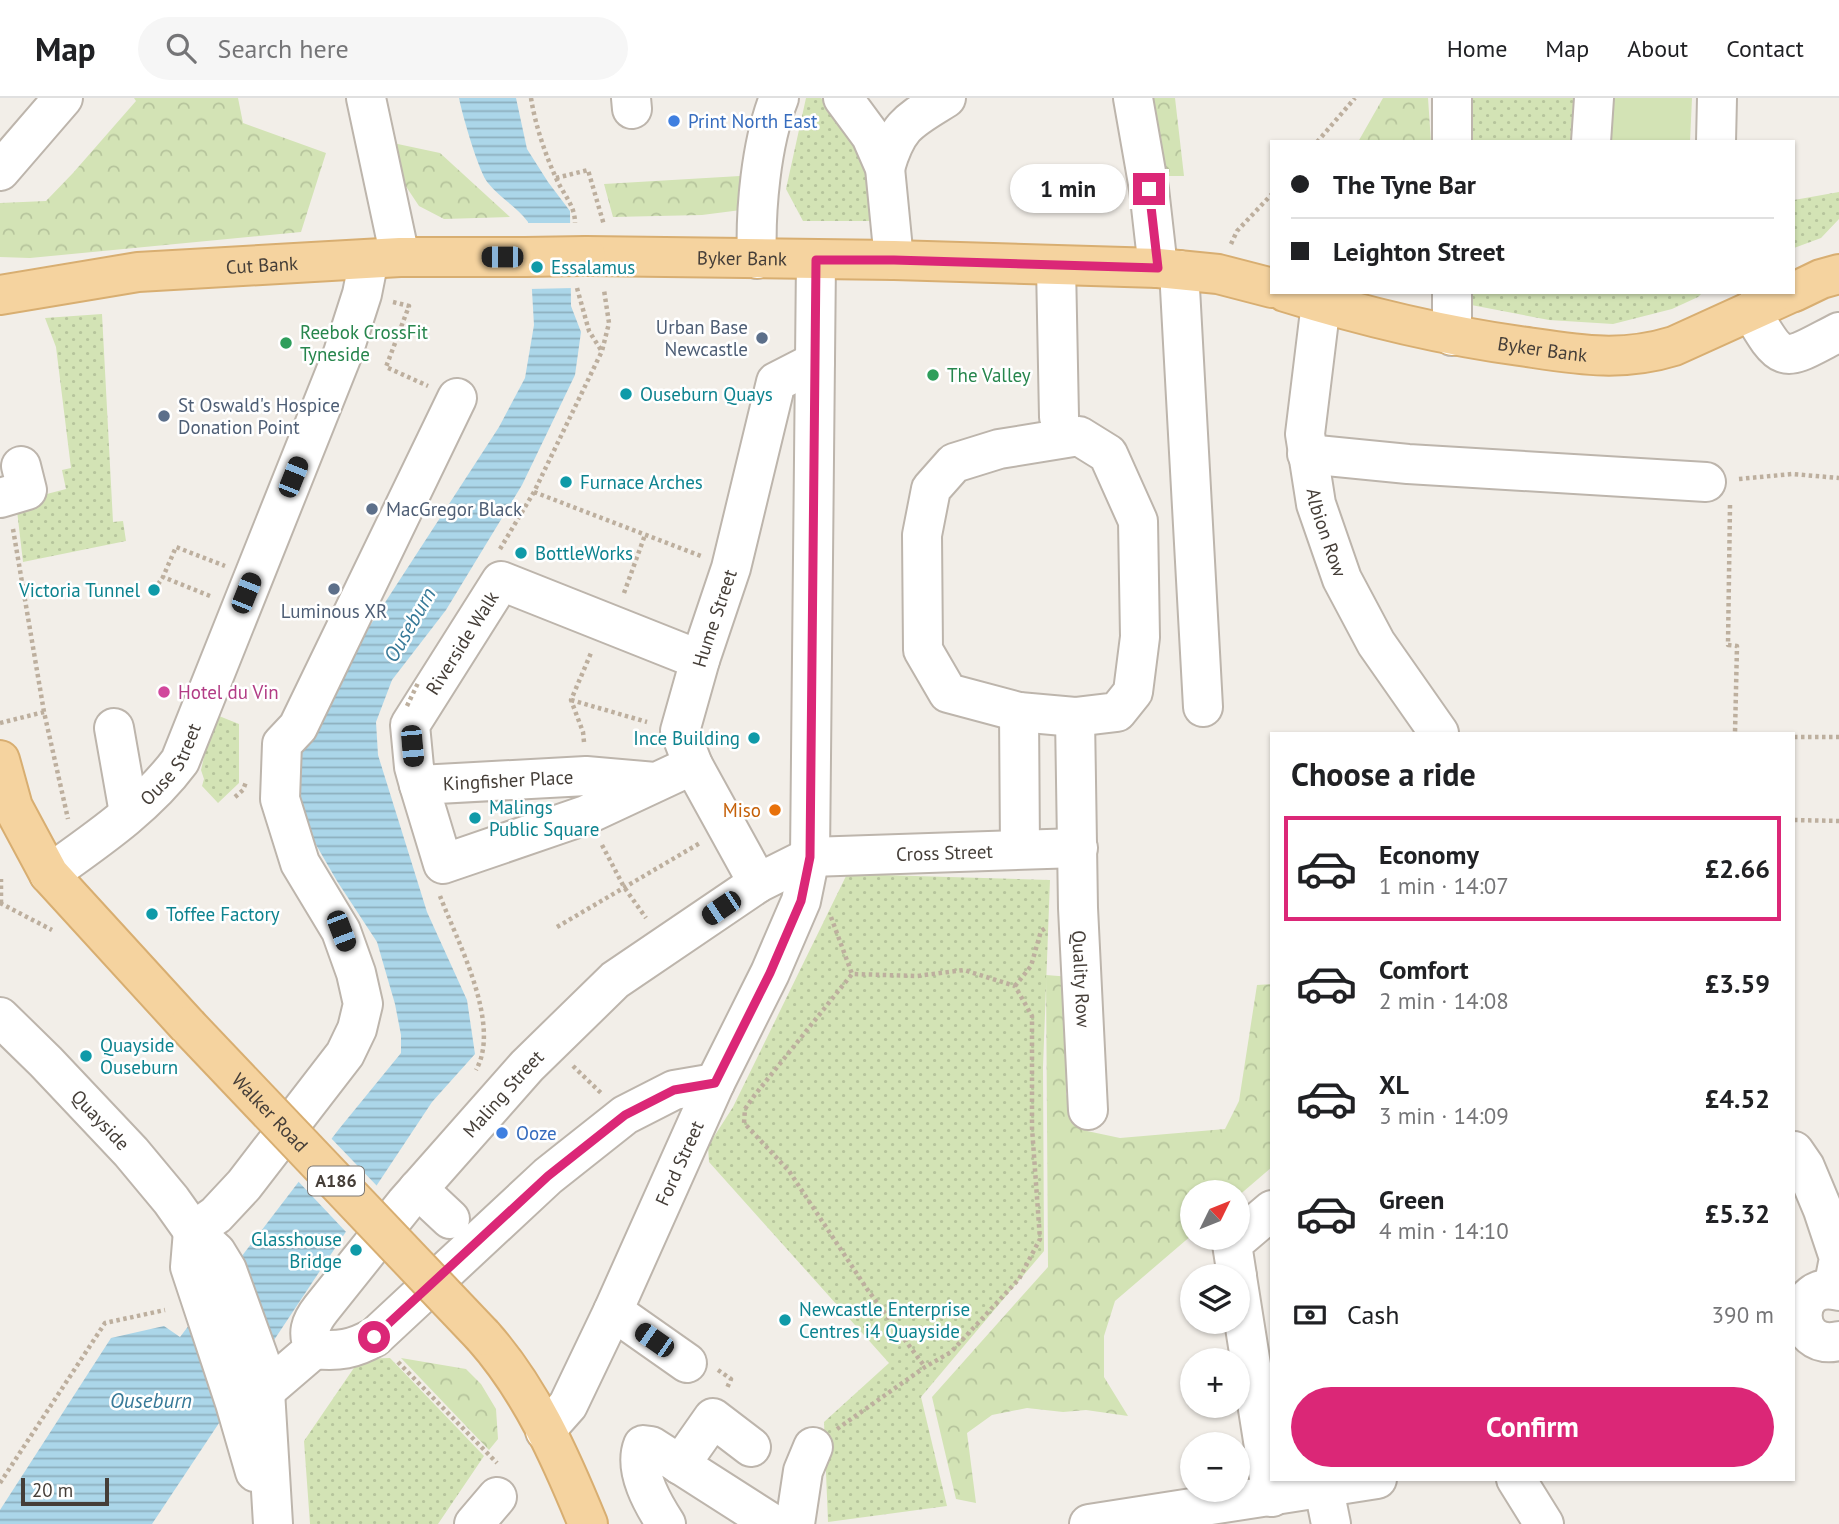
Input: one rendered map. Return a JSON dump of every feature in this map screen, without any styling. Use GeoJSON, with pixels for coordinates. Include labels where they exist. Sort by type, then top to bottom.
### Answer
{"type":"FeatureCollection","features":[{"type":"Feature","properties":{"kind":"main road","name":"Byker Bank"},"geometry":{"type":"LineString","coordinates":[[525,257],[589,255],[757,260],[894,260],[1168,269],[1218,274],[1270,287]]}},
{"type":"Feature","properties":{"kind":"main road","name":"Cut Bank"},"geometry":{"type":"LineString","coordinates":[[0,295],[121,274],[384,258],[525,257]]}},
{"type":"Feature","properties":{"kind":"main road","name":"Byker Bank"},"geometry":{"type":"LineString","coordinates":[[1292,294],[1452,336],[1589,356],[1632,356],[1674,346],[1784,294]]}},
{"type":"Feature","properties":{"kind":"main road","name":"A186"},"geometry":{"type":"LineString","coordinates":[[0,760],[11,821]]}},
{"type":"Feature","properties":{"kind":"main road","name":"Walker Road"},"geometry":{"type":"LineString","coordinates":[[11,821],[62,864],[188,1026],[483,1336],[520,1383],[588,1524]]}},
{"type":"Feature","properties":{"kind":"street"},"geometry":{"type":"LineString","coordinates":[[0,171],[63,98]]}},
{"type":"Feature","properties":{"kind":"street"},"geometry":{"type":"LineString","coordinates":[[366,98],[384,258]]}},
{"type":"Feature","properties":{"kind":"street"},"geometry":{"type":"LineString","coordinates":[[757,260],[756,225],[765,158],[779,98]]}},
{"type":"Feature","properties":{"kind":"street"},"geometry":{"type":"LineString","coordinates":[[844,98],[871,136],[885,168],[894,260]]}},
{"type":"Feature","properties":{"kind":"street"},"geometry":{"type":"LineString","coordinates":[[885,168],[893,142],[906,123],[946,98]]}},
{"type":"Feature","properties":{"kind":"street"},"geometry":{"type":"LineString","coordinates":[[1133,98],[1149,189],[1168,269],[1203,707]]}},
{"type":"Feature","properties":{"kind":"street"},"geometry":{"type":"LineString","coordinates":[[1452,98],[1452,140]]}},
{"type":"Feature","properties":{"kind":"street"},"geometry":{"type":"LineString","coordinates":[[1591,140],[1594,98]]}},
{"type":"Feature","properties":{"kind":"street"},"geometry":{"type":"LineString","coordinates":[[1716,140],[1717,98]]}},
{"type":"Feature","properties":{"kind":"street","name":"Ouse Street"},"geometry":{"type":"LineString","coordinates":[[62,864],[160,786],[180,761],[343,353],[362,294],[384,258]]}},
{"type":"Feature","properties":{"kind":"street","name":"Ford Street"},"geometry":{"type":"LineString","coordinates":[[545,1431],[568,1405],[801,901],[810,857],[816,260]]}},
{"type":"Feature","properties":{"kind":"street"},"geometry":{"type":"LineString","coordinates":[[1056,266],[1059,417]]}},
{"type":"Feature","properties":{"kind":"street"},"geometry":{"type":"LineString","coordinates":[[0,279],[39,287]]}},
{"type":"Feature","properties":{"kind":"street"},"geometry":{"type":"LineString","coordinates":[[1452,294],[1452,336]]}},
{"type":"Feature","properties":{"kind":"street"},"geometry":{"type":"LineString","coordinates":[[1794,294],[1771,346],[1783,354],[1800,352],[1839,332]]}},
{"type":"Feature","properties":{"kind":"street","name":"Albion Row"},"geometry":{"type":"LineString","coordinates":[[1321,303],[1305,434],[1315,504],[1342,579],[1376,643],[1433,731]]}},
{"type":"Feature","properties":{"kind":"street","name":"Hume Street"},"geometry":{"type":"LineString","coordinates":[[687,748],[700,660],[731,568],[776,382],[815,362]]}},
{"type":"Feature","properties":{"kind":"street"},"geometry":{"type":"LineString","coordinates":[[271,1524],[254,1386],[183,1307],[190,1267],[192,1231],[216,1215],[244,1185],[345,1054],[357,1029],[363,1004],[356,972],[341,931],[300,863],[280,799],[282,744],[298,727],[446,393]]}},
{"type":"Feature","properties":{"kind":"street"},"geometry":{"type":"LineString","coordinates":[[1079,436],[1108,454],[1138,521],[1140,637],[1133,692],[1117,712],[1075,717],[1019,712],[948,693],[923,650],[922,535],[931,489],[954,463],[999,449],[1079,436]]}},
{"type":"Feature","properties":{"kind":"street"},"geometry":{"type":"LineString","coordinates":[[1307,454],[1408,464],[1718,481]]}},
{"type":"Feature","properties":{"kind":"street"},"geometry":{"type":"LineString","coordinates":[[499,568],[700,660]]}},
{"type":"Feature","properties":{"kind":"street","name":"Riverside Walk"},"geometry":{"type":"LineString","coordinates":[[419,785],[414,767],[410,725],[499,568]]}},
{"type":"Feature","properties":{"kind":"street"},"geometry":{"type":"LineString","coordinates":[[1019,712],[1020,837]]}},
{"type":"Feature","properties":{"kind":"street","name":"Quality Row"},"geometry":{"type":"LineString","coordinates":[[1075,717],[1078,908],[1087,1110]]}},
{"type":"Feature","properties":{"kind":"street"},"geometry":{"type":"LineString","coordinates":[[114,728],[129,813]]}},
{"type":"Feature","properties":{"kind":"street"},"geometry":{"type":"LineString","coordinates":[[687,748],[758,883]]}},
{"type":"Feature","properties":{"kind":"street","name":"Kingfisher Place"},"geometry":{"type":"LineString","coordinates":[[655,782],[586,776],[419,785],[443,864],[586,815],[655,782],[687,748]]}},
{"type":"Feature","properties":{"kind":"street","name":"Cross Street"},"geometry":{"type":"LineString","coordinates":[[810,857],[1020,837],[1077,836]]}},
{"type":"Feature","properties":{"kind":"street","name":"Maling Street"},"geometry":{"type":"LineString","coordinates":[[254,1386],[312,1344],[312,1321],[412,1196],[527,1066],[615,980],[758,883],[810,857]]}},
{"type":"Feature","properties":{"kind":"street","name":"Quayside"},"geometry":{"type":"LineString","coordinates":[[0,1017],[131,1152],[171,1200],[192,1231],[216,1252],[227,1270],[254,1386]]}},
{"type":"Feature","properties":{"kind":"street"},"geometry":{"type":"LineString","coordinates":[[312,1344],[333,1351],[356,1348],[374,1337],[548,1176],[625,1115],[674,1090],[715,1083]]}},
{"type":"Feature","properties":{"kind":"street"},"geometry":{"type":"LineString","coordinates":[[1795,1152],[1805,1167],[1824,1210],[1839,1258],[1836,1290],[1816,1292],[1805,1304],[1802,1320],[1814,1342]]}},
{"type":"Feature","properties":{"kind":"street"},"geometry":{"type":"LineString","coordinates":[[412,1196],[450,1219]]}},
{"type":"Feature","properties":{"kind":"street"},"geometry":{"type":"LineString","coordinates":[[1235,1264],[1232,1244],[1270,1212]]}},
{"type":"Feature","properties":{"kind":"street"},"geometry":{"type":"LineString","coordinates":[[612,1311],[697,1363]]}},
{"type":"Feature","properties":{"kind":"street"},"geometry":{"type":"LineString","coordinates":[[1249,1334],[1266,1420],[1270,1471]]}},
{"type":"Feature","properties":{"kind":"street"},"geometry":{"type":"LineString","coordinates":[[680,1465],[713,1418],[751,1447]]}},
{"type":"Feature","properties":{"kind":"street"},"geometry":{"type":"LineString","coordinates":[[666,1524],[649,1497],[645,1485],[641,1448],[646,1444],[771,1522],[803,1471],[813,1447]]}},
{"type":"Feature","properties":{"kind":"street"},"geometry":{"type":"LineString","coordinates":[[1271,1481],[1272,1497]]}},
{"type":"Feature","properties":{"kind":"street"},"geometry":{"type":"LineString","coordinates":[[1089,1524],[1272,1497],[1327,1506],[1373,1481]]}},
{"type":"Feature","properties":{"kind":"street"},"geometry":{"type":"LineString","coordinates":[[1517,1481],[1544,1524]]}},
{"type":"Feature","properties":{"kind":"path"},"geometry":{"type":"LineString","coordinates":[[499,568],[602,351],[609,323],[575,210],[556,178],[533,114],[531,98]]}},
{"type":"Feature","properties":{"kind":"path"},"geometry":{"type":"LineString","coordinates":[[1319,140],[1355,98]]}},
{"type":"Feature","properties":{"kind":"path"},"geometry":{"type":"LineString","coordinates":[[556,178],[588,170],[589,331],[602,351]]}},
{"type":"Feature","properties":{"kind":"path"},"geometry":{"type":"LineString","coordinates":[[1218,274],[1237,231],[1270,196]]}},
{"type":"Feature","properties":{"kind":"path"},"geometry":{"type":"LineString","coordinates":[[387,301],[409,306],[386,367],[446,393]]}},
{"type":"Feature","properties":{"kind":"path"},"geometry":{"type":"LineString","coordinates":[[1735,732],[1737,646],[1728,645],[1718,481],[1793,474],[1839,478]]}},
{"type":"Feature","properties":{"kind":"path"},"geometry":{"type":"LineString","coordinates":[[10,487],[44,712],[62,864]]}},
{"type":"Feature","properties":{"kind":"path"},"geometry":{"type":"LineString","coordinates":[[534,492],[731,568]]}},
{"type":"Feature","properties":{"kind":"path"},"geometry":{"type":"LineString","coordinates":[[154,590],[177,547],[246,593]]}},
{"type":"Feature","properties":{"kind":"path"},"geometry":{"type":"LineString","coordinates":[[163,576],[246,593]]}},
{"type":"Feature","properties":{"kind":"path"},"geometry":{"type":"LineString","coordinates":[[407,706],[425,673]]}},
{"type":"Feature","properties":{"kind":"path"},"geometry":{"type":"LineString","coordinates":[[571,700],[687,748]]}},
{"type":"Feature","properties":{"kind":"path"},"geometry":{"type":"LineString","coordinates":[[0,723],[44,712]]}},
{"type":"Feature","properties":{"kind":"path"},"geometry":{"type":"LineString","coordinates":[[1795,737],[1839,737]]}},
{"type":"Feature","properties":{"kind":"path"},"geometry":{"type":"LineString","coordinates":[[1795,820],[1839,821]]}},
{"type":"Feature","properties":{"kind":"path"},"geometry":{"type":"LineString","coordinates":[[557,927],[727,826]]}},
{"type":"Feature","properties":{"kind":"path"},"geometry":{"type":"LineString","coordinates":[[1,879],[1,903]]}},
{"type":"Feature","properties":{"kind":"path"},"geometry":{"type":"LineString","coordinates":[[1015,986],[1031,966],[1041,931],[1078,908]]}},
{"type":"Feature","properties":{"kind":"path"},"geometry":{"type":"LineString","coordinates":[[813,1447],[925,1367],[951,1352],[1019,1279],[1040,1239],[1032,1128],[1032,1016],[1015,986],[964,970],[917,976],[852,974],[745,1109],[744,1122],[789,1171],[867,1289],[925,1367]]}},
{"type":"Feature","properties":{"kind":"path"},"geometry":{"type":"LineString","coordinates":[[566,1059],[625,1115]]}},
{"type":"Feature","properties":{"kind":"path"},"geometry":{"type":"LineString","coordinates":[[0,1483],[105,1323],[183,1307]]}},
{"type":"Feature","properties":{"kind":"path"},"geometry":{"type":"LineString","coordinates":[[374,1337],[490,1495]]}},
{"type":"Feature","properties":{"kind":"path"},"geometry":{"type":"LineString","coordinates":[[697,1363],[731,1379]]}},
{"type":"Feature","properties":{"kind":"green space"},"geometry":{"type":"Polygon","coordinates":[[[134,98],[238,98],[243,123],[326,153],[301,232],[30,258],[0,257],[0,203],[46,201],[136,101],[134,98]]]}},
{"type":"Feature","properties":{"kind":"green space"},"geometry":{"type":"Polygon","coordinates":[[[806,98],[821,98],[834,109],[864,159],[875,221],[803,221],[786,189],[806,98]]]}},
{"type":"Feature","properties":{"kind":"green space"},"geometry":{"type":"Polygon","coordinates":[[[1149,98],[1175,98],[1184,176],[1164,176],[1149,98]]]}},
{"type":"Feature","properties":{"kind":"green space"},"geometry":{"type":"Polygon","coordinates":[[[1383,98],[1428,98],[1431,140],[1359,140],[1383,98]]]}},
{"type":"Feature","properties":{"kind":"green space"},"geometry":{"type":"Polygon","coordinates":[[[1467,98],[1582,98],[1580,140],[1467,140],[1467,98]]]}},
{"type":"Feature","properties":{"kind":"green space"},"geometry":{"type":"Polygon","coordinates":[[[1612,98],[1692,98],[1690,140],[1610,140],[1612,98]]]}},
{"type":"Feature","properties":{"kind":"green space"},"geometry":{"type":"Polygon","coordinates":[[[393,143],[440,153],[510,217],[444,219],[419,206],[401,179],[393,143]]]}},
{"type":"Feature","properties":{"kind":"green space"},"geometry":{"type":"Polygon","coordinates":[[[740,176],[741,210],[702,215],[613,217],[604,184],[740,176]]]}},
{"type":"Feature","properties":{"kind":"green space"},"geometry":{"type":"Polygon","coordinates":[[[1839,192],[1839,219],[1821,238],[1795,248],[1795,200],[1839,192]]]}},
{"type":"Feature","properties":{"kind":"green space"},"geometry":{"type":"Polygon","coordinates":[[[1466,294],[1701,294],[1672,309],[1613,324],[1549,320],[1466,304],[1466,294]]]}},
{"type":"Feature","properties":{"kind":"green space"},"geometry":{"type":"Polygon","coordinates":[[[102,314],[113,522],[123,521],[126,541],[23,562],[16,502],[66,489],[62,470],[71,468],[56,347],[45,318],[102,314]]]}},
{"type":"Feature","properties":{"kind":"green space"},"geometry":{"type":"Polygon","coordinates":[[[214,714],[239,724],[239,783],[218,803],[202,786],[204,779],[201,770],[214,714]]]}},
{"type":"Feature","properties":{"kind":"green space"},"geometry":{"type":"Polygon","coordinates":[[[847,874],[1050,880],[1043,1067],[1044,1251],[921,1397],[947,1506],[828,1522],[824,1422],[889,1363],[709,1162],[708,1146],[733,1107],[847,874]]]}},
{"type":"Feature","properties":{"kind":"green space"},"geometry":{"type":"Polygon","coordinates":[[[1046,975],[1071,977],[1066,1094],[1087,1131],[1120,1138],[1225,1129],[1239,1101],[1257,985],[1270,984],[1270,1169],[1250,1186],[1250,1180],[1180,1180],[1180,1245],[1115,1301],[1104,1336],[1104,1377],[1128,1416],[1086,1410],[1063,1412],[1027,1408],[992,1415],[967,1433],[976,1503],[956,1499],[932,1397],[1048,1267],[1046,975]]]}},
{"type":"Feature","properties":{"kind":"green space"},"geometry":{"type":"Polygon","coordinates":[[[390,1358],[484,1456],[438,1524],[310,1524],[304,1441],[360,1359],[390,1358]]]}},
{"type":"Feature","properties":{"kind":"green space"},"geometry":{"type":"Polygon","coordinates":[[[401,1358],[466,1369],[481,1384],[496,1409],[498,1439],[489,1450],[401,1358]]]}},
{"type":"Feature","properties":{"kind":"water","name":"Ouseburn"},"geometry":{"type":"Polygon","coordinates":[[[459,98],[516,98],[527,149],[570,211],[571,306],[581,332],[575,375],[522,485],[446,610],[392,680],[376,722],[378,755],[427,912],[467,1000],[475,1054],[432,1102],[152,1524],[0,1524],[0,1510],[111,1338],[164,1326],[180,1337],[339,1129],[401,1053],[401,1035],[395,1004],[377,942],[304,824],[295,763],[336,678],[499,427],[525,378],[534,325],[528,222],[484,177],[471,143],[459,98]]]}},
{"type":"Feature","properties":{"kind":"pier"},"geometry":{"type":"Polygon","coordinates":[[[525,223],[574,223],[574,288],[529,289],[525,223]]]}},
{"type":"Feature","properties":{"kind":"pier"},"geometry":{"type":"Polygon","coordinates":[[[329,1136],[378,1187],[347,1233],[296,1179],[329,1136]]]}},
{"type":"Feature","properties":{"kind":"place","name":"Print North East"},"geometry":{"type":"Point","coordinates":[674,121]}},
{"type":"Feature","properties":{"kind":"place","name":"Essalamus"},"geometry":{"type":"Point","coordinates":[537,267]}},
{"type":"Feature","properties":{"kind":"place","name":"Urban Base Newcastle"},"geometry":{"type":"Point","coordinates":[762,338]}},
{"type":"Feature","properties":{"kind":"place","name":"Reebok CrossFit Tyneside"},"geometry":{"type":"Point","coordinates":[286,343]}},
{"type":"Feature","properties":{"kind":"place","name":"The Valley"},"geometry":{"type":"Point","coordinates":[933,375]}},
{"type":"Feature","properties":{"kind":"place","name":"Ouseburn Quays"},"geometry":{"type":"Point","coordinates":[626,394]}},
{"type":"Feature","properties":{"kind":"place","name":"St Oswald's Hospice Donation Point"},"geometry":{"type":"Point","coordinates":[164,416]}},
{"type":"Feature","properties":{"kind":"place","name":"Furnace Arches"},"geometry":{"type":"Point","coordinates":[566,482]}},
{"type":"Feature","properties":{"kind":"place","name":"MacGregor Black"},"geometry":{"type":"Point","coordinates":[372,509]}},
{"type":"Feature","properties":{"kind":"place","name":"BottleWorks"},"geometry":{"type":"Point","coordinates":[521,553]}},
{"type":"Feature","properties":{"kind":"place","name":"Luminous XR"},"geometry":{"type":"Point","coordinates":[334,589]}},
{"type":"Feature","properties":{"kind":"place","name":"Victoria Tunnel"},"geometry":{"type":"Point","coordinates":[154,590]}},
{"type":"Feature","properties":{"kind":"place","name":"Hotel du Vin"},"geometry":{"type":"Point","coordinates":[164,692]}},
{"type":"Feature","properties":{"kind":"place","name":"Ince Building"},"geometry":{"type":"Point","coordinates":[754,738]}},
{"type":"Feature","properties":{"kind":"place","name":"Miso"},"geometry":{"type":"Point","coordinates":[775,810]}},
{"type":"Feature","properties":{"kind":"place","name":"Malings Public Square"},"geometry":{"type":"Point","coordinates":[475,818]}},
{"type":"Feature","properties":{"kind":"place","name":"Toffee Factory"},"geometry":{"type":"Point","coordinates":[152,914]}},
{"type":"Feature","properties":{"kind":"place","name":"Quayside Ouseburn"},"geometry":{"type":"Point","coordinates":[86,1056]}},
{"type":"Feature","properties":{"kind":"place","name":"Ooze"},"geometry":{"type":"Point","coordinates":[502,1133]}},
{"type":"Feature","properties":{"kind":"place","name":"Glasshouse Bridge"},"geometry":{"type":"Point","coordinates":[356,1250]}},
{"type":"Feature","properties":{"kind":"place","name":"Newcastle Enterprise Centres i4 Quayside"},"geometry":{"type":"Point","coordinates":[785,1320]}},
{"type":"Feature","properties":{"kind":"route"},"geometry":{"type":"LineString","coordinates":[[374,1337],[548,1176],[625,1115],[674,1090],[715,1083],[770,973],[801,901],[810,857],[816,260],[1158,268],[1149,189]]}}]}
